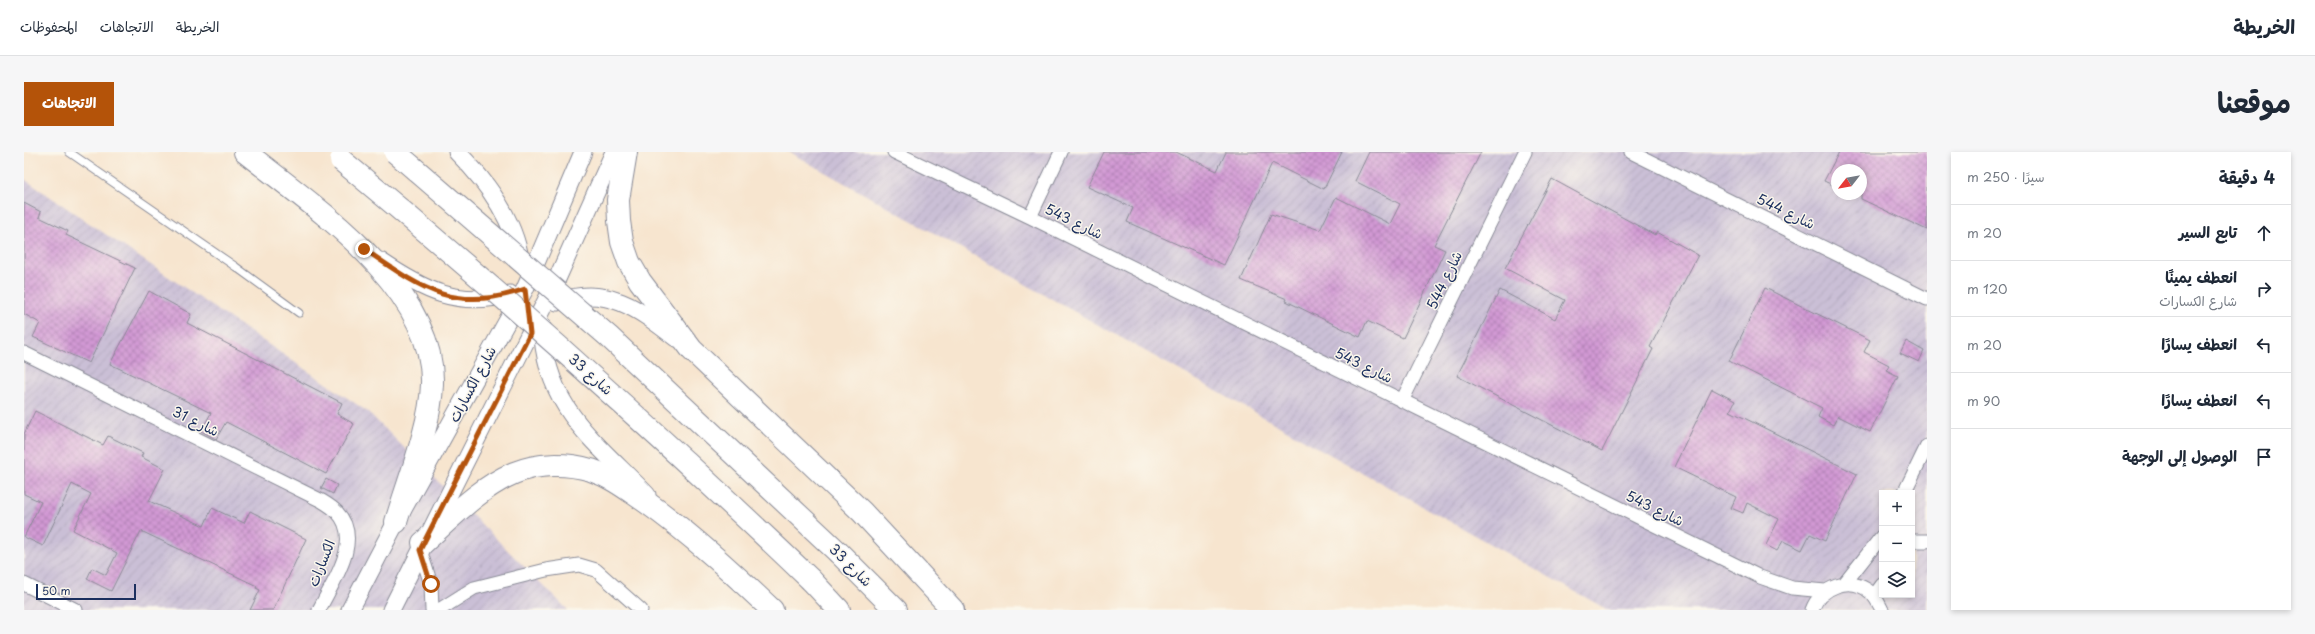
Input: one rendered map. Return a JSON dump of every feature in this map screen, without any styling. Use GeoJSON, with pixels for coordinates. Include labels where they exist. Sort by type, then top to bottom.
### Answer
{"type":"FeatureCollection","features":[{"type":"Feature","properties":{"kind":"highway"},"geometry":{"type":"LineString","coordinates":[[245,152],[364,249],[411,310],[425,338],[432,368],[431,399],[428,414],[396,522]]}},
{"type":"Feature","properties":{"kind":"highway","name":"شارع 33"},"geometry":{"type":"LineString","coordinates":[[395,152],[608,336],[839,553],[896,610]]}},
{"type":"Feature","properties":{"kind":"highway"},"geometry":{"type":"LineString","coordinates":[[626,152],[618,200],[618,221],[622,242],[629,262],[640,281],[692,350],[862,512],[953,610]]}},
{"type":"Feature","properties":{"kind":"highway","name":"شارع 33"},"geometry":{"type":"LineString","coordinates":[[336,156],[456,256],[586,369],[670,445],[811,580],[839,610]]}},
{"type":"Feature","properties":{"kind":"highway"},"geometry":{"type":"LineString","coordinates":[[421,546],[481,492],[501,479],[530,468],[546,465],[576,467],[606,476],[674,522],[772,610]]}},
{"type":"Feature","properties":{"kind":"street"},"geometry":{"type":"LineString","coordinates":[[457,152],[473,168],[503,212],[531,287],[534,311],[545,361],[556,391],[580,428],[674,522]]}},
{"type":"Feature","properties":{"kind":"street","name":"شارع الكسارات"},"geometry":{"type":"LineString","coordinates":[[350,610],[396,522],[507,319],[531,287],[535,264],[583,152]]}},
{"type":"Feature","properties":{"kind":"street","name":"شارع الكسارات"},"geometry":{"type":"LineString","coordinates":[[391,610],[421,546],[530,334],[534,311],[557,279],[614,152]]}},
{"type":"Feature","properties":{"kind":"street","name":"شارع 543"},"geometry":{"type":"LineString","coordinates":[[894,152],[1030,216],[1402,402],[1760,578],[1792,588],[1825,591]]}},
{"type":"Feature","properties":{"kind":"street"},"geometry":{"type":"LineString","coordinates":[[1030,216],[1061,152]]}},
{"type":"Feature","properties":{"kind":"street","name":"شارع 544"},"geometry":{"type":"LineString","coordinates":[[1402,402],[1525,152]]}},
{"type":"Feature","properties":{"kind":"street","name":"شارع 544"},"geometry":{"type":"LineString","coordinates":[[1631,152],[1927,299]]}},
{"type":"Feature","properties":{"kind":"street"},"geometry":{"type":"LineString","coordinates":[[364,249],[426,289],[453,298],[494,298],[557,279]]}},
{"type":"Feature","properties":{"kind":"street"},"geometry":{"type":"LineString","coordinates":[[507,319],[570,298],[588,296],[605,297],[638,309],[692,350]]}},
{"type":"Feature","properties":{"kind":"street","name":"شارع 31"},"geometry":{"type":"LineString","coordinates":[[24,354],[322,501],[337,512],[346,526]]}},
{"type":"Feature","properties":{"kind":"street"},"geometry":{"type":"LineString","coordinates":[[1905,490],[1927,446]]}},
{"type":"Feature","properties":{"kind":"street","name":"الكسارات"},"geometry":{"type":"LineString","coordinates":[[319,610],[344,558],[348,542],[346,526]]}},
{"type":"Feature","properties":{"kind":"street"},"geometry":{"type":"LineString","coordinates":[[1844,584],[1879,540]]}},
{"type":"Feature","properties":{"kind":"street"},"geometry":{"type":"LineString","coordinates":[[1915,541],[1927,541]]}},
{"type":"Feature","properties":{"kind":"street"},"geometry":{"type":"LineString","coordinates":[[421,546],[431,584],[432,610]]}},
{"type":"Feature","properties":{"kind":"street"},"geometry":{"type":"LineString","coordinates":[[439,610],[474,588],[546,570],[579,565],[596,570],[641,610]]}},
{"type":"Feature","properties":{"kind":"street"},"geometry":{"type":"LineString","coordinates":[[24,584],[76,610]]}},
{"type":"Feature","properties":{"kind":"street"},"geometry":{"type":"LineString","coordinates":[[1812,610],[1818,599],[1825,591],[1844,584],[1857,585],[1874,596],[1882,610]]}},
{"type":"Feature","properties":{"kind":"street"},"geometry":{"type":"LineString","coordinates":[[1874,596],[1879,589]]}},
{"type":"Feature","properties":{"kind":"lane"},"geometry":{"type":"LineString","coordinates":[[69,152],[236,266],[299,313]]}},
{"type":"Feature","properties":{"kind":"shaded area"},"geometry":{"type":"Polygon","coordinates":[[[789,152],[1927,152],[1927,610],[1608,610],[789,152]]]}},
{"type":"Feature","properties":{"kind":"shaded area"},"geometry":{"type":"Polygon","coordinates":[[[24,179],[368,412],[568,610],[24,610],[24,179]]]}},
{"type":"Feature","properties":{"kind":"building"},"geometry":{"type":"Polygon","coordinates":[[[1104,152],[1176,152],[1217,171],[1226,152],[1342,152],[1324,189],[1272,163],[1224,265],[1127,222],[1133,208],[1087,187],[1104,152]]]}},
{"type":"Feature","properties":{"kind":"building"},"geometry":{"type":"Polygon","coordinates":[[[1369,152],[1481,152],[1434,245],[1445,250],[1403,338],[1367,321],[1360,337],[1286,301],[1287,299],[1241,280],[1271,214],[1320,230],[1336,197],[1390,224],[1400,204],[1355,181],[1369,152]]]}},
{"type":"Feature","properties":{"kind":"building"},"geometry":{"type":"Polygon","coordinates":[[[1839,152],[1927,152],[1927,230],[1863,200],[1867,200],[1867,164],[1833,164],[1839,152]]]}},
{"type":"Feature","properties":{"kind":"building"},"geometry":{"type":"Polygon","coordinates":[[[1831,167],[1831,184],[1824,181],[1831,167]]]}},
{"type":"Feature","properties":{"kind":"building"},"geometry":{"type":"Polygon","coordinates":[[[1552,179],[1655,235],[1657,232],[1698,255],[1650,347],[1653,349],[1602,451],[1457,376],[1500,290],[1555,319],[1565,300],[1505,268],[1552,179]]]}},
{"type":"Feature","properties":{"kind":"building"},"geometry":{"type":"Polygon","coordinates":[[[24,203],[41,212],[39,217],[68,231],[66,235],[135,268],[89,363],[33,337],[40,323],[24,314],[24,203]]]}},
{"type":"Feature","properties":{"kind":"building"},"geometry":{"type":"Polygon","coordinates":[[[1765,288],[1870,340],[1864,352],[1889,365],[1886,370],[1898,376],[1870,432],[1838,416],[1833,425],[1818,417],[1822,408],[1729,361],[1765,288]]]}},
{"type":"Feature","properties":{"kind":"building"},"geometry":{"type":"Polygon","coordinates":[[[149,291],[191,314],[187,323],[342,403],[337,414],[354,424],[326,474],[226,422],[216,439],[212,437],[201,431],[211,413],[110,364],[149,291]]]}},
{"type":"Feature","properties":{"kind":"building"},"geometry":{"type":"Polygon","coordinates":[[[1906,341],[1924,351],[1919,362],[1900,353],[1906,341]]]}},
{"type":"Feature","properties":{"kind":"building"},"geometry":{"type":"Polygon","coordinates":[[[1712,389],[1735,401],[1730,411],[1857,474],[1825,541],[1810,534],[1802,550],[1783,541],[1777,551],[1766,545],[1779,519],[1747,503],[1743,513],[1731,508],[1736,497],[1674,467],[1712,389]]]}},
{"type":"Feature","properties":{"kind":"building"},"geometry":{"type":"Polygon","coordinates":[[[35,411],[103,445],[108,436],[143,453],[141,457],[165,469],[149,501],[204,526],[212,508],[244,523],[250,511],[306,539],[273,610],[250,610],[260,590],[256,588],[257,586],[141,531],[111,591],[87,579],[92,568],[106,575],[117,553],[73,530],[91,494],[72,484],[43,546],[24,537],[41,502],[24,494],[24,434],[35,411]]]}},
{"type":"Feature","properties":{"kind":"building"},"geometry":{"type":"Polygon","coordinates":[[[326,479],[337,485],[333,494],[321,488],[326,479]]]}},
{"type":"Feature","properties":{"kind":"route"},"geometry":{"type":"LineString","coordinates":[[364,249],[406,278],[426,289],[453,298],[494,298],[525,289],[530,334],[420,550],[431,584]]}}]}
